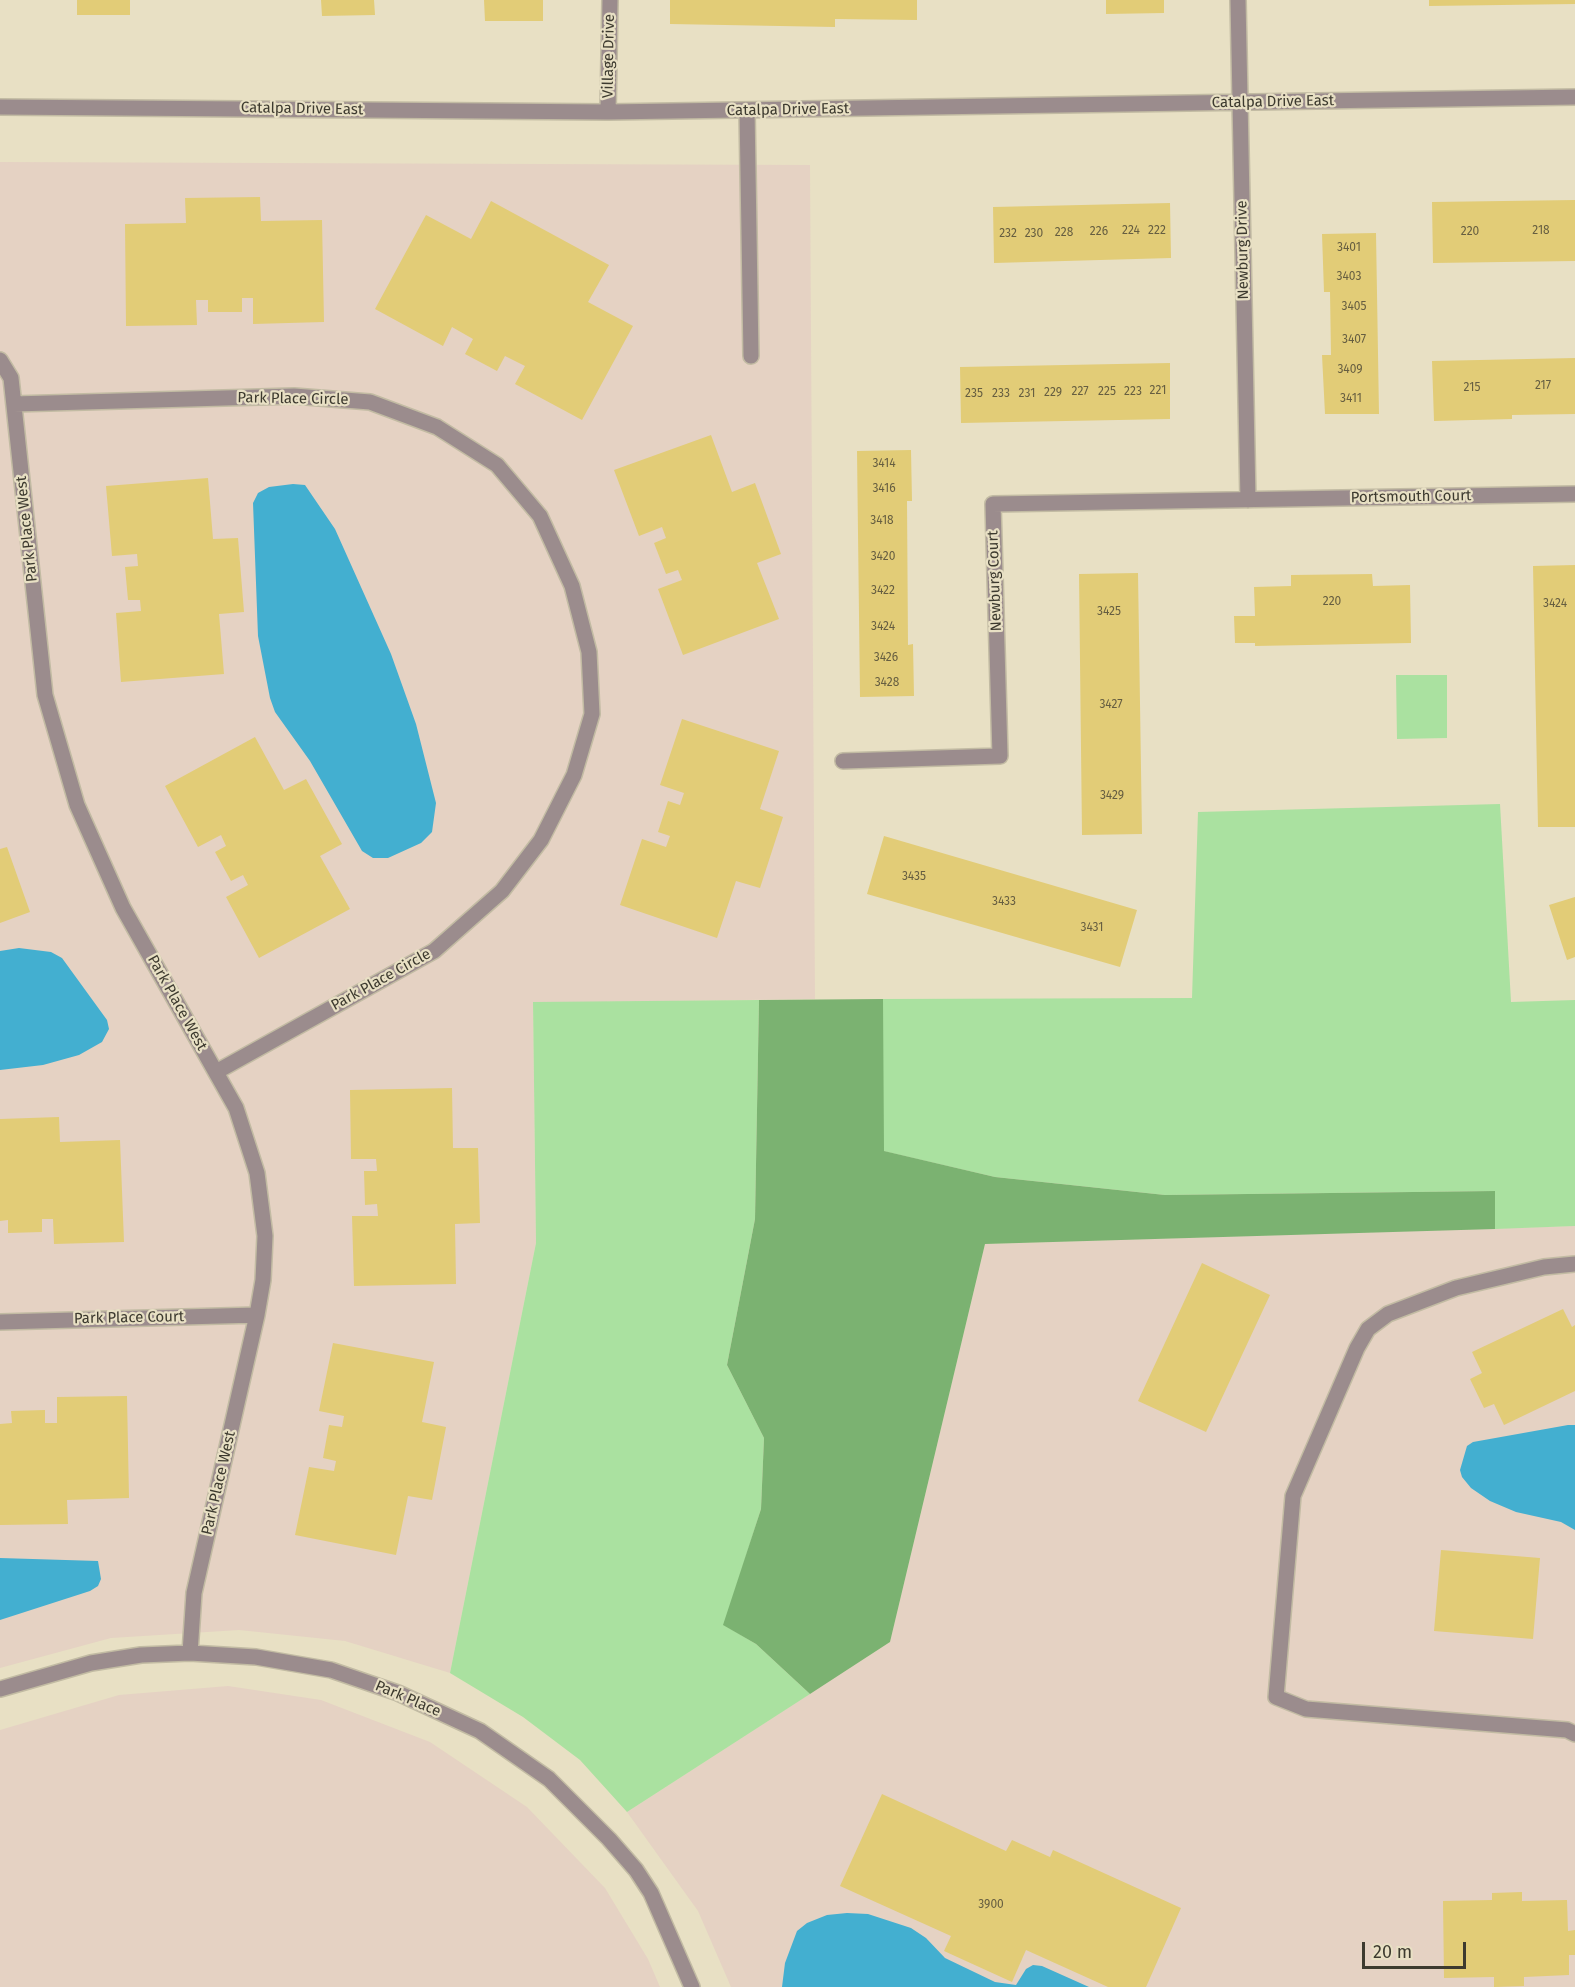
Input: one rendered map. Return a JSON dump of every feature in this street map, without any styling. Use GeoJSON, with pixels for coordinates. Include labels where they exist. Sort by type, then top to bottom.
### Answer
{"type":"FeatureCollection","features":[{"type":"Feature","properties":{"kind":"street","name":"Village Drive"},"geometry":{"type":"LineString","coordinates":[[608,112],[610,0]]}},
{"type":"Feature","properties":{"kind":"street","name":"Newburg Drive"},"geometry":{"type":"LineString","coordinates":[[1238,0],[1248,500]]}},
{"type":"Feature","properties":{"kind":"street","name":"Catalpa Drive East"},"geometry":{"type":"LineString","coordinates":[[0,107],[608,112],[1575,97]]}},
{"type":"Feature","properties":{"kind":"street"},"geometry":{"type":"LineString","coordinates":[[747,111],[752,356]]}},
{"type":"Feature","properties":{"kind":"street","name":"Park Place West"},"geometry":{"type":"LineString","coordinates":[[0,360],[10,378],[14,404],[45,695],[77,805],[123,908],[236,1108],[257,1173],[265,1236],[257,1315],[194,1593],[190,1653]]}},
{"type":"Feature","properties":{"kind":"street","name":"Park Place Circle"},"geometry":{"type":"LineString","coordinates":[[14,404],[294,396],[370,402],[437,427],[497,465],[540,516],[572,586],[590,652],[592,714],[574,776],[541,840],[502,891],[434,951],[216,1072]]}},
{"type":"Feature","properties":{"kind":"street","name":"Portsmouth Court"},"geometry":{"type":"LineString","coordinates":[[1248,500],[1575,494]]}},
{"type":"Feature","properties":{"kind":"street","name":"Newburg Court"},"geometry":{"type":"LineString","coordinates":[[843,760],[1000,756],[993,504],[1248,500]]}},
{"type":"Feature","properties":{"kind":"street"},"geometry":{"type":"LineString","coordinates":[[1575,1264],[1544,1267],[1456,1288],[1388,1314],[1368,1329],[1357,1348],[1293,1496],[1276,1697],[1306,1709],[1567,1730],[1575,1734]]}},
{"type":"Feature","properties":{"kind":"street","name":"Park Place Court"},"geometry":{"type":"LineString","coordinates":[[0,1322],[257,1315]]}},
{"type":"Feature","properties":{"kind":"street","name":"Park Place"},"geometry":{"type":"LineString","coordinates":[[0,1689],[91,1663],[141,1655],[190,1653],[256,1657],[331,1670],[398,1693],[480,1731],[549,1779],[636,1870],[651,1893],[692,1987]]}},
{"type":"Feature","properties":{"kind":"shaded area"},"geometry":{"type":"Polygon","coordinates":[[[0,162],[810,165],[815,999],[533,1003],[536,1243],[450,1673],[345,1641],[239,1630],[111,1638],[0,1668],[0,162]]]}},
{"type":"Feature","properties":{"kind":"shaded area"},"geometry":{"type":"Polygon","coordinates":[[[1575,1226],[1575,1987],[731,1987],[698,1911],[627,1812],[890,1642],[985,1244],[1575,1226]]]}},
{"type":"Feature","properties":{"kind":"shaded area"},"geometry":{"type":"Polygon","coordinates":[[[228,1686],[321,1700],[430,1742],[527,1807],[605,1888],[648,1959],[660,1987],[0,1987],[0,1730],[119,1695],[228,1686]]]}},
{"type":"Feature","properties":{"kind":"green space"},"geometry":{"type":"Polygon","coordinates":[[[1396,675],[1447,675],[1447,738],[1397,739],[1396,675]]]}},
{"type":"Feature","properties":{"kind":"green space"},"geometry":{"type":"Polygon","coordinates":[[[1500,804],[1511,1002],[1575,1000],[1575,1226],[1495,1229],[1495,1191],[1165,1195],[995,1177],[883,1151],[883,999],[1192,998],[1198,812],[1500,804]]]}},
{"type":"Feature","properties":{"kind":"green space"},"geometry":{"type":"Polygon","coordinates":[[[883,999],[884,1151],[995,1177],[1165,1195],[1495,1191],[1495,1229],[985,1244],[890,1642],[810,1694],[756,1644],[723,1625],[761,1509],[764,1438],[727,1365],[755,1219],[759,1000],[883,999]]]}},
{"type":"Feature","properties":{"kind":"green space"},"geometry":{"type":"Polygon","coordinates":[[[759,1000],[755,1219],[727,1365],[764,1438],[761,1509],[724,1625],[756,1644],[810,1694],[627,1812],[580,1760],[523,1717],[450,1673],[536,1243],[533,1002],[759,1000]]]}},
{"type":"Feature","properties":{"kind":"water"},"geometry":{"type":"Polygon","coordinates":[[[305,485],[335,529],[391,654],[416,724],[436,803],[432,832],[421,843],[388,858],[373,858],[362,851],[310,761],[275,712],[270,698],[258,636],[253,503],[258,493],[269,487],[305,485]]]}},
{"type":"Feature","properties":{"kind":"water"},"geometry":{"type":"Polygon","coordinates":[[[19,948],[51,952],[62,958],[107,1020],[109,1029],[102,1042],[79,1055],[43,1065],[0,1070],[0,951],[19,948]]]}},
{"type":"Feature","properties":{"kind":"water"},"geometry":{"type":"Polygon","coordinates":[[[1575,1425],[1575,1530],[1561,1522],[1516,1512],[1490,1501],[1471,1488],[1462,1477],[1460,1470],[1467,1446],[1473,1442],[1575,1425]]]}},
{"type":"Feature","properties":{"kind":"water"},"geometry":{"type":"Polygon","coordinates":[[[0,1558],[98,1561],[101,1579],[98,1586],[90,1591],[0,1620],[0,1558]]]}},
{"type":"Feature","properties":{"kind":"water"},"geometry":{"type":"Polygon","coordinates":[[[868,1914],[911,1928],[926,1938],[945,1958],[995,1982],[1016,1985],[1026,1969],[1033,1965],[1042,1966],[1089,1987],[782,1987],[785,1963],[797,1931],[807,1923],[827,1915],[868,1914]]]}},
{"type":"Feature","properties":{"kind":"building"},"geometry":{"type":"Polygon","coordinates":[[[77,0],[130,0],[130,15],[77,15],[77,0]]]}},
{"type":"Feature","properties":{"kind":"building"},"geometry":{"type":"Polygon","coordinates":[[[321,0],[374,0],[375,15],[322,16],[321,0]]]}},
{"type":"Feature","properties":{"kind":"building"},"geometry":{"type":"Polygon","coordinates":[[[484,0],[543,0],[543,21],[485,21],[484,0]]]}},
{"type":"Feature","properties":{"kind":"building"},"geometry":{"type":"Polygon","coordinates":[[[670,0],[917,0],[917,20],[835,19],[835,27],[670,24],[670,0]]]}},
{"type":"Feature","properties":{"kind":"building"},"geometry":{"type":"Polygon","coordinates":[[[1106,0],[1164,0],[1164,13],[1106,14],[1106,0]]]}},
{"type":"Feature","properties":{"kind":"building"},"geometry":{"type":"Polygon","coordinates":[[[1429,0],[1575,0],[1575,4],[1429,6],[1429,0]]]}},
{"type":"Feature","properties":{"kind":"building"},"geometry":{"type":"Polygon","coordinates":[[[260,197],[261,221],[322,220],[324,322],[253,324],[253,298],[242,298],[242,312],[208,312],[208,300],[196,300],[197,325],[126,326],[125,224],[186,223],[185,198],[260,197]]]}},
{"type":"Feature","properties":{"kind":"building"},"geometry":{"type":"Polygon","coordinates":[[[1575,200],[1575,261],[1433,263],[1432,202],[1575,200]]]}},
{"type":"Feature","properties":{"kind":"building"},"geometry":{"type":"Polygon","coordinates":[[[491,201],[609,265],[588,302],[633,326],[582,420],[515,384],[525,366],[505,356],[497,371],[465,354],[473,339],[452,327],[443,346],[375,309],[426,215],[471,239],[491,201]]]}},
{"type":"Feature","properties":{"kind":"building"},"geometry":{"type":"Polygon","coordinates":[[[1170,203],[1171,258],[994,263],[993,207],[1170,203]]]}},
{"type":"Feature","properties":{"kind":"building"},"geometry":{"type":"Polygon","coordinates":[[[1376,233],[1379,414],[1325,414],[1322,355],[1331,355],[1330,292],[1324,292],[1322,234],[1376,233]]]}},
{"type":"Feature","properties":{"kind":"building"},"geometry":{"type":"Polygon","coordinates":[[[1575,358],[1575,414],[1512,415],[1512,419],[1434,421],[1432,361],[1575,358]]]}},
{"type":"Feature","properties":{"kind":"building"},"geometry":{"type":"Polygon","coordinates":[[[1170,363],[1170,419],[961,423],[960,367],[1170,363]]]}},
{"type":"Feature","properties":{"kind":"building"},"geometry":{"type":"Polygon","coordinates":[[[711,435],[732,492],[755,483],[781,554],[757,563],[779,619],[683,655],[658,589],[682,580],[678,570],[666,574],[654,543],[666,538],[662,527],[639,536],[614,470],[711,435]]]}},
{"type":"Feature","properties":{"kind":"building"},"geometry":{"type":"Polygon","coordinates":[[[911,450],[912,501],[907,501],[908,645],[913,644],[914,696],[860,697],[857,451],[911,450]]]}},
{"type":"Feature","properties":{"kind":"building"},"geometry":{"type":"Polygon","coordinates":[[[208,478],[213,539],[238,538],[244,612],[219,614],[224,674],[121,682],[116,613],[141,611],[140,600],[128,600],[125,567],[138,566],[137,554],[112,556],[106,486],[208,478]]]}},
{"type":"Feature","properties":{"kind":"building"},"geometry":{"type":"Polygon","coordinates":[[[1575,565],[1575,827],[1538,827],[1533,566],[1575,565]]]}},
{"type":"Feature","properties":{"kind":"building"},"geometry":{"type":"Polygon","coordinates":[[[1138,573],[1142,834],[1082,835],[1079,574],[1138,573]]]}},
{"type":"Feature","properties":{"kind":"building"},"geometry":{"type":"Polygon","coordinates":[[[1372,574],[1373,586],[1410,585],[1411,643],[1255,646],[1255,643],[1235,643],[1234,616],[1255,616],[1254,587],[1291,586],[1291,575],[1372,574]]]}},
{"type":"Feature","properties":{"kind":"building"},"geometry":{"type":"Polygon","coordinates":[[[682,719],[779,751],[760,809],[783,817],[760,888],[736,881],[717,938],[620,905],[642,839],[666,847],[670,836],[658,832],[668,801],[680,805],[684,793],[660,785],[682,719]]]}},
{"type":"Feature","properties":{"kind":"building"},"geometry":{"type":"Polygon","coordinates":[[[255,737],[284,790],[306,779],[342,844],[320,856],[350,909],[259,958],[226,897],[248,885],[243,875],[231,881],[215,852],[226,846],[221,835],[198,847],[165,786],[255,737]]]}},
{"type":"Feature","properties":{"kind":"building"},"geometry":{"type":"Polygon","coordinates":[[[884,836],[1137,910],[1120,967],[867,894],[884,836]]]}},
{"type":"Feature","properties":{"kind":"building"},"geometry":{"type":"Polygon","coordinates":[[[7,847],[30,912],[0,923],[0,849],[7,847]]]}},
{"type":"Feature","properties":{"kind":"building"},"geometry":{"type":"Polygon","coordinates":[[[1575,897],[1575,957],[1567,960],[1549,905],[1575,897]]]}},
{"type":"Feature","properties":{"kind":"building"},"geometry":{"type":"Polygon","coordinates":[[[452,1088],[453,1148],[478,1148],[480,1223],[455,1224],[456,1284],[354,1286],[352,1216],[378,1216],[377,1204],[365,1205],[364,1171],[377,1171],[376,1159],[351,1159],[350,1090],[452,1088]]]}},
{"type":"Feature","properties":{"kind":"building"},"geometry":{"type":"Polygon","coordinates":[[[59,1117],[60,1142],[120,1140],[124,1242],[54,1244],[53,1219],[42,1219],[42,1232],[8,1233],[8,1220],[0,1221],[0,1119],[59,1117]]]}},
{"type":"Feature","properties":{"kind":"building"},"geometry":{"type":"Polygon","coordinates":[[[1202,1263],[1270,1295],[1206,1432],[1138,1401],[1202,1263]]]}},
{"type":"Feature","properties":{"kind":"building"},"geometry":{"type":"Polygon","coordinates":[[[1563,1309],[1572,1327],[1575,1325],[1575,1391],[1504,1425],[1494,1404],[1484,1408],[1470,1379],[1482,1373],[1472,1352],[1563,1309]]]}},
{"type":"Feature","properties":{"kind":"building"},"geometry":{"type":"Polygon","coordinates":[[[333,1343],[434,1362],[422,1422],[446,1427],[432,1500],[408,1496],[396,1555],[295,1535],[309,1467],[334,1471],[336,1461],[323,1458],[329,1425],[342,1427],[344,1416],[319,1411],[333,1343]]]}},
{"type":"Feature","properties":{"kind":"building"},"geometry":{"type":"Polygon","coordinates":[[[127,1396],[129,1498],[67,1500],[68,1524],[0,1525],[0,1424],[12,1423],[11,1411],[45,1410],[45,1423],[57,1423],[57,1397],[127,1396]]]}},
{"type":"Feature","properties":{"kind":"building"},"geometry":{"type":"Polygon","coordinates":[[[1441,1550],[1540,1558],[1533,1639],[1434,1631],[1441,1550]]]}},
{"type":"Feature","properties":{"kind":"building"},"geometry":{"type":"Polygon","coordinates":[[[882,1794],[1006,1851],[1012,1840],[1050,1857],[1053,1850],[1181,1908],[1146,1987],[1108,1987],[1026,1950],[1012,1982],[944,1951],[951,1936],[840,1886],[882,1794]]]}},
{"type":"Feature","properties":{"kind":"building"},"geometry":{"type":"Polygon","coordinates":[[[1522,1892],[1522,1901],[1567,1900],[1568,1931],[1575,1930],[1575,1955],[1569,1955],[1569,1975],[1524,1977],[1524,1986],[1494,1987],[1494,1977],[1444,1978],[1443,1901],[1492,1900],[1492,1893],[1522,1892]]]}}]}
